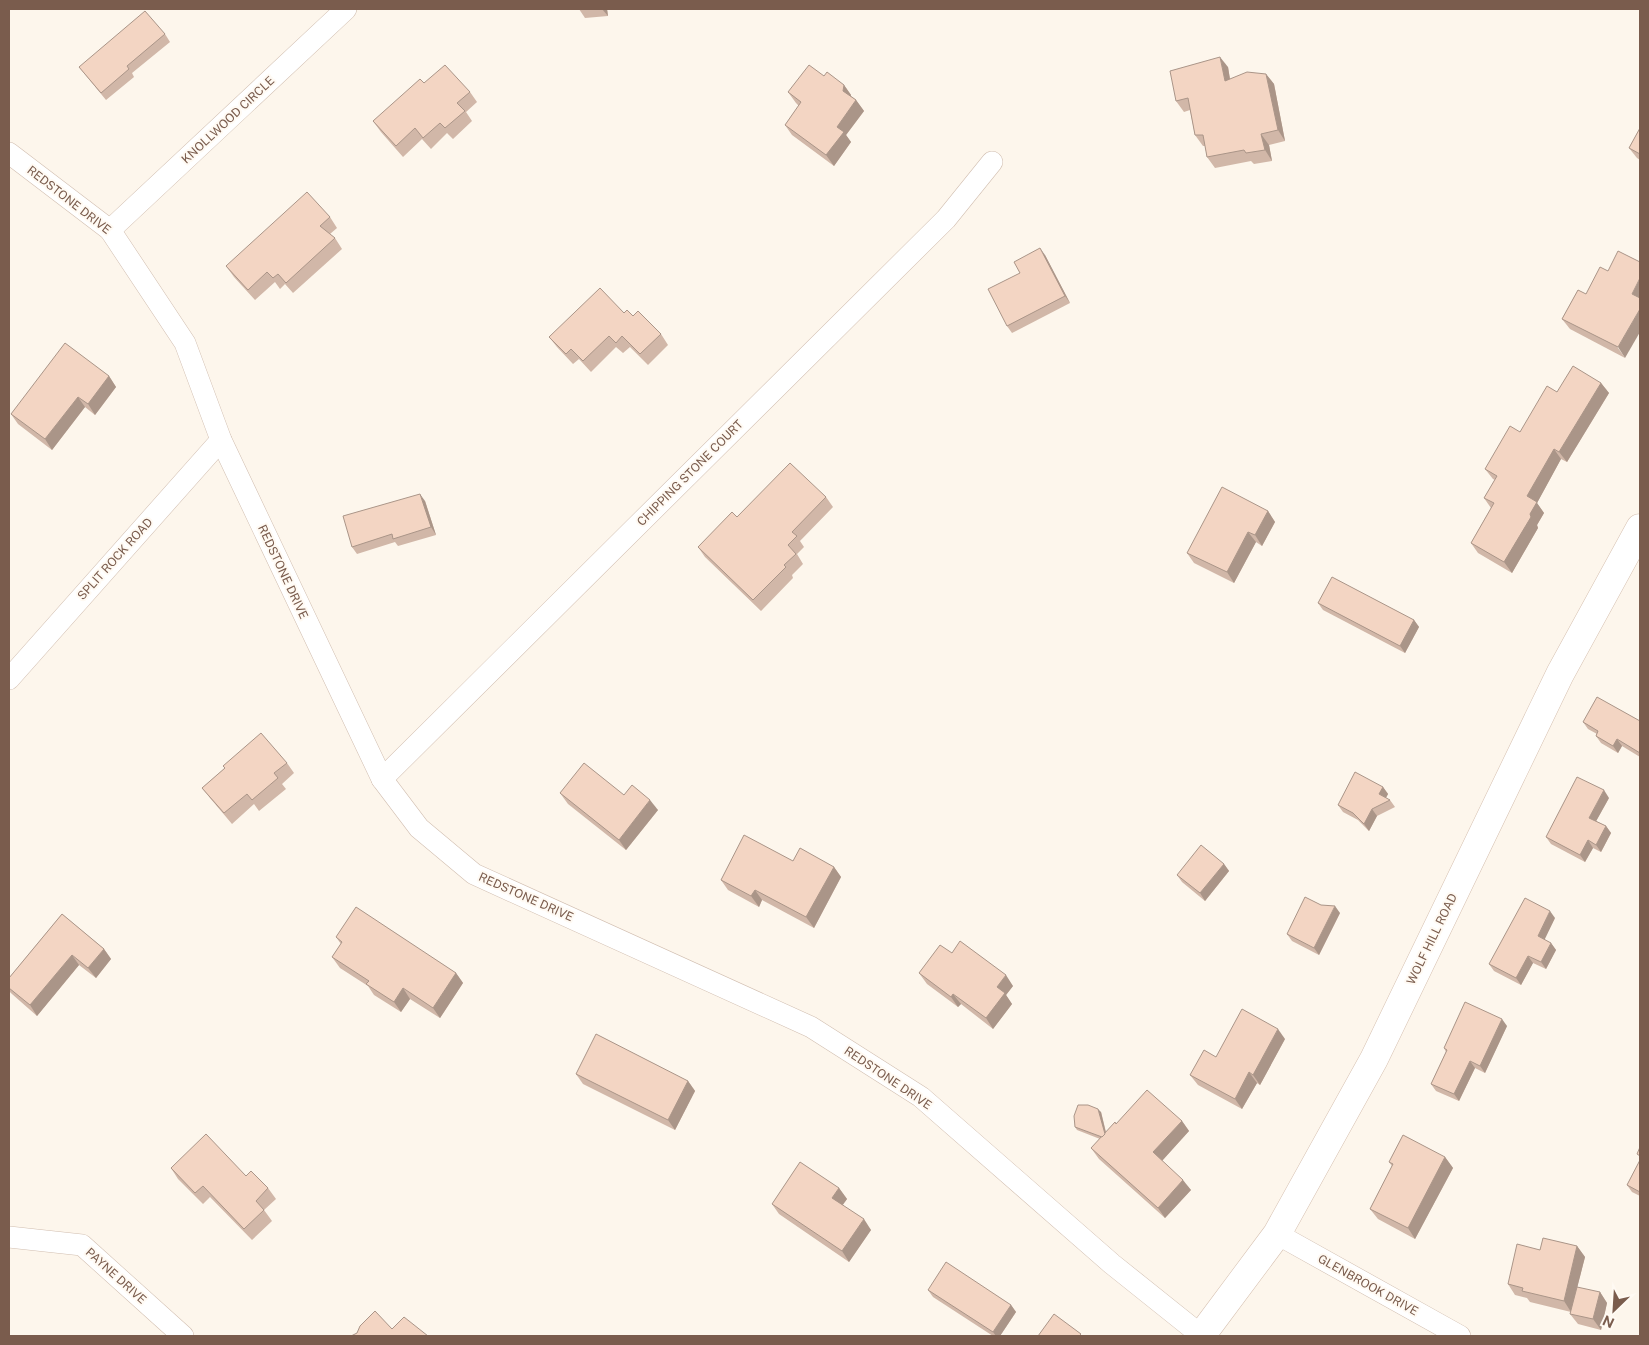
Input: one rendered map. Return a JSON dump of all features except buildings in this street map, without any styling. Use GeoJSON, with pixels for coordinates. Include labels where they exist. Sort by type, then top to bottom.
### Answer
{"type":"FeatureCollection","features":[{"type":"Feature","properties":{"kind":"street","name":"KNOLLWOOD CIRCLE"},"geometry":{"type":"LineString","coordinates":[[110,230],[346,9]]}},
{"type":"Feature","properties":{"kind":"street","name":"REDSTONE DRIVE"},"geometry":{"type":"LineString","coordinates":[[9,153],[110,230],[185,343],[220,440],[382,779],[419,828],[474,874],[811,1027],[921,1097],[1112,1264],[1202,1336]]}},
{"type":"Feature","properties":{"kind":"street","name":"CHIPPING STONE COURT"},"geometry":{"type":"LineString","coordinates":[[382,779],[946,219],[992,162]]}},
{"type":"Feature","properties":{"kind":"street","name":"SPLIT ROCK ROAD"},"geometry":{"type":"LineString","coordinates":[[9,679],[220,440]]}},
{"type":"Feature","properties":{"kind":"street","name":"WOLF HILL ROAD"},"geometry":{"type":"LineString","coordinates":[[1202,1336],[1276,1234],[1374,1059],[1560,674],[1640,528]]}},
{"type":"Feature","properties":{"kind":"street","name":"GLENBROOK DRIVE"},"geometry":{"type":"LineString","coordinates":[[1276,1234],[1460,1336]]}},
{"type":"Feature","properties":{"kind":"street","name":"PAYNE DRIVE"},"geometry":{"type":"LineString","coordinates":[[9,1237],[82,1245],[183,1336]]}}]}
